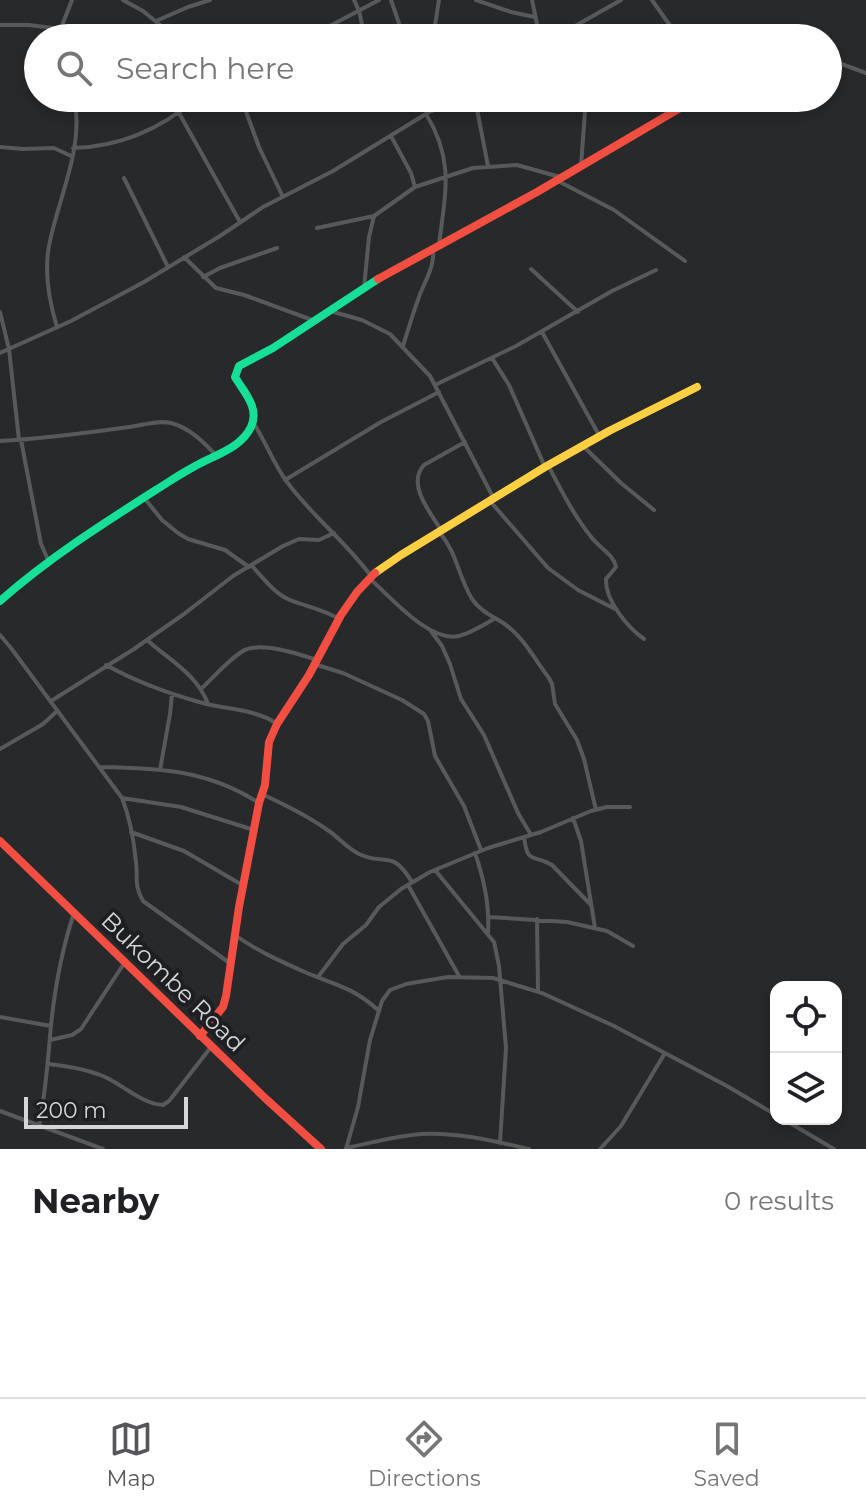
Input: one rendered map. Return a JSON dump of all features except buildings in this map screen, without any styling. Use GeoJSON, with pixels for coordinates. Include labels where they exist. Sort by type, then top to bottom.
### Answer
{"type":"FeatureCollection","features":[{"type":"Feature","properties":{"kind":"street"},"geometry":{"type":"LineString","coordinates":[[63,24],[72,0]]}},
{"type":"Feature","properties":{"kind":"street"},"geometry":{"type":"LineString","coordinates":[[123,0],[160,24]]}},
{"type":"Feature","properties":{"kind":"street"},"geometry":{"type":"LineString","coordinates":[[156,21],[210,0]]}},
{"type":"Feature","properties":{"kind":"street"},"geometry":{"type":"LineString","coordinates":[[354,0],[362,24]]}},
{"type":"Feature","properties":{"kind":"street"},"geometry":{"type":"LineString","coordinates":[[334,24],[379,0]]}},
{"type":"Feature","properties":{"kind":"street"},"geometry":{"type":"LineString","coordinates":[[391,0],[399,24]]}},
{"type":"Feature","properties":{"kind":"street"},"geometry":{"type":"LineString","coordinates":[[435,24],[439,0]]}},
{"type":"Feature","properties":{"kind":"street"},"geometry":{"type":"LineString","coordinates":[[476,0],[535,17]]}},
{"type":"Feature","properties":{"kind":"street"},"geometry":{"type":"LineString","coordinates":[[532,0],[537,24]]}},
{"type":"Feature","properties":{"kind":"street"},"geometry":{"type":"LineString","coordinates":[[579,24],[621,0]]}},
{"type":"Feature","properties":{"kind":"street"},"geometry":{"type":"LineString","coordinates":[[652,0],[669,24]]}},
{"type":"Feature","properties":{"kind":"street"},"geometry":{"type":"LineString","coordinates":[[0,25],[24,25]]}},
{"type":"Feature","properties":{"kind":"street"},"geometry":{"type":"LineString","coordinates":[[842,64],[866,73]]}},
{"type":"Feature","properties":{"kind":"street"},"geometry":{"type":"LineString","coordinates":[[57,327],[48,288],[47,260],[73,148],[77,112]]}},
{"type":"Feature","properties":{"kind":"street"},"geometry":{"type":"LineString","coordinates":[[246,112],[282,196]]}},
{"type":"Feature","properties":{"kind":"street"},"geometry":{"type":"LineString","coordinates":[[0,353],[105,303],[282,196],[333,171],[430,112]]}},
{"type":"Feature","properties":{"kind":"street"},"geometry":{"type":"LineString","coordinates":[[478,112],[488,166]]}},
{"type":"Feature","properties":{"kind":"street"},"geometry":{"type":"LineString","coordinates":[[581,166],[585,112]]}},
{"type":"Feature","properties":{"kind":"street"},"geometry":{"type":"LineString","coordinates":[[494,619],[458,636],[431,631],[417,622],[370,577],[354,553],[285,480],[253,422],[253,410],[237,380],[237,369],[384,275],[675,112]]}},
{"type":"Feature","properties":{"kind":"street"},"geometry":{"type":"LineString","coordinates":[[73,148],[115,143],[152,129],[179,113],[240,222]]}},
{"type":"Feature","properties":{"kind":"street"},"geometry":{"type":"LineString","coordinates":[[403,346],[418,298],[432,268],[447,177],[442,144],[426,114]]}},
{"type":"Feature","properties":{"kind":"street"},"geometry":{"type":"LineString","coordinates":[[391,136],[415,187]]}},
{"type":"Feature","properties":{"kind":"street"},"geometry":{"type":"LineString","coordinates":[[0,147],[54,148],[71,156]]}},
{"type":"Feature","properties":{"kind":"street"},"geometry":{"type":"LineString","coordinates":[[317,228],[374,216],[415,187],[473,168],[517,165],[558,179],[614,210],[685,261]]}},
{"type":"Feature","properties":{"kind":"street"},"geometry":{"type":"LineString","coordinates":[[124,178],[168,267]]}},
{"type":"Feature","properties":{"kind":"street"},"geometry":{"type":"LineString","coordinates":[[364,288],[374,216]]}},
{"type":"Feature","properties":{"kind":"street"},"geometry":{"type":"LineString","coordinates":[[203,277],[277,248]]}},
{"type":"Feature","properties":{"kind":"street"},"geometry":{"type":"LineString","coordinates":[[184,257],[216,288],[315,321]]}},
{"type":"Feature","properties":{"kind":"street"},"geometry":{"type":"LineString","coordinates":[[531,269],[578,312]]}},
{"type":"Feature","properties":{"kind":"street"},"geometry":{"type":"LineString","coordinates":[[435,385],[656,270]]}},
{"type":"Feature","properties":{"kind":"street"},"geometry":{"type":"LineString","coordinates":[[330,311],[362,320],[390,334],[403,346],[430,376],[492,500],[548,568],[578,590],[617,610]]}},
{"type":"Feature","properties":{"kind":"street"},"geometry":{"type":"LineString","coordinates":[[0,312],[9,349],[20,440],[41,544],[49,562]]}},
{"type":"Feature","properties":{"kind":"street"},"geometry":{"type":"LineString","coordinates":[[542,332],[600,437]]}},
{"type":"Feature","properties":{"kind":"street"},"geometry":{"type":"LineString","coordinates":[[492,358],[578,520],[616,563],[605,582],[617,610],[628,626],[644,639]]}},
{"type":"Feature","properties":{"kind":"street"},"geometry":{"type":"LineString","coordinates":[[200,1036],[223,1007],[226,996],[254,830],[265,785],[269,742],[339,619],[370,577],[547,466],[697,387]]}},
{"type":"Feature","properties":{"kind":"street"},"geometry":{"type":"LineString","coordinates":[[285,480],[381,422],[439,392]]}},
{"type":"Feature","properties":{"kind":"street"},"geometry":{"type":"LineString","coordinates":[[0,441],[156,422],[183,428],[199,437],[216,455]]}},
{"type":"Feature","properties":{"kind":"street"},"geometry":{"type":"LineString","coordinates":[[0,601],[21,581],[74,543],[172,478],[240,440],[253,422]]}},
{"type":"Feature","properties":{"kind":"street"},"geometry":{"type":"LineString","coordinates":[[465,442],[424,465],[417,478],[419,491],[453,551],[456,565],[480,610],[515,634],[552,684],[555,704],[577,740],[584,759],[596,810]]}},
{"type":"Feature","properties":{"kind":"street"},"geometry":{"type":"LineString","coordinates":[[583,446],[654,510]]}},
{"type":"Feature","properties":{"kind":"street"},"geometry":{"type":"LineString","coordinates":[[143,498],[178,533],[225,550],[250,566],[288,599],[318,608],[339,619]]}},
{"type":"Feature","properties":{"kind":"street"},"geometry":{"type":"LineString","coordinates":[[51,701],[147,640],[224,583],[292,541],[319,540],[334,533]]}},
{"type":"Feature","properties":{"kind":"street"},"geometry":{"type":"LineString","coordinates":[[431,631],[442,646],[461,699],[484,735],[518,813],[531,835]]}},
{"type":"Feature","properties":{"kind":"street"},"geometry":{"type":"LineString","coordinates":[[0,635],[122,798],[128,813],[137,864],[136,886],[143,901],[231,964]]}},
{"type":"Feature","properties":{"kind":"street"},"geometry":{"type":"LineString","coordinates":[[147,640],[190,675],[208,704]]}},
{"type":"Feature","properties":{"kind":"street"},"geometry":{"type":"LineString","coordinates":[[201,689],[239,654],[251,648],[274,649],[343,673],[402,700],[424,714],[435,756],[464,806],[478,852],[489,917],[488,933]]}},
{"type":"Feature","properties":{"kind":"street"},"geometry":{"type":"LineString","coordinates":[[106,665],[172,693],[208,704],[251,711],[277,724]]}},
{"type":"Feature","properties":{"kind":"street"},"geometry":{"type":"LineString","coordinates":[[160,770],[172,693]]}},
{"type":"Feature","properties":{"kind":"street"},"geometry":{"type":"LineString","coordinates":[[0,749],[43,724],[58,710]]}},
{"type":"Feature","properties":{"kind":"street"},"geometry":{"type":"LineString","coordinates":[[100,767],[160,770],[216,781],[307,817],[357,854],[400,865],[459,976]]}},
{"type":"Feature","properties":{"kind":"street"},"geometry":{"type":"LineString","coordinates":[[122,798],[181,807],[254,830]]}},
{"type":"Feature","properties":{"kind":"street"},"geometry":{"type":"LineString","coordinates":[[318,977],[343,944],[366,925],[379,907],[435,870],[596,810],[630,807]]}},
{"type":"Feature","properties":{"kind":"street"},"geometry":{"type":"LineString","coordinates":[[573,818],[581,841],[595,928]]}},
{"type":"Feature","properties":{"kind":"street"},"geometry":{"type":"LineString","coordinates":[[131,832],[184,851],[244,886]]}},
{"type":"Feature","properties":{"kind":"street"},"geometry":{"type":"LineString","coordinates":[[524,837],[531,859],[544,860],[552,865],[591,905]]}},
{"type":"Feature","properties":{"kind":"street","name":"Bukombe Road"},"geometry":{"type":"LineString","coordinates":[[0,841],[211,1047],[321,1149]]}},
{"type":"Feature","properties":{"kind":"street"},"geometry":{"type":"LineString","coordinates":[[435,870],[494,942],[506,1048],[500,1143]]}},
{"type":"Feature","properties":{"kind":"street"},"geometry":{"type":"LineString","coordinates":[[39,1125],[63,949],[74,913]]}},
{"type":"Feature","properties":{"kind":"street"},"geometry":{"type":"LineString","coordinates":[[489,917],[567,922],[607,931],[633,946]]}},
{"type":"Feature","properties":{"kind":"street"},"geometry":{"type":"LineString","coordinates":[[537,919],[538,992]]}},
{"type":"Feature","properties":{"kind":"street"},"geometry":{"type":"LineString","coordinates":[[235,935],[253,948],[354,990],[378,1010]]}},
{"type":"Feature","properties":{"kind":"street"},"geometry":{"type":"LineString","coordinates":[[50,1040],[72,1035],[81,1029],[125,962]]}},
{"type":"Feature","properties":{"kind":"street"},"geometry":{"type":"LineString","coordinates":[[529,1149],[448,1135],[421,1134],[346,1148],[358,1107],[378,1010],[390,990],[406,984],[459,976],[499,980],[538,992],[614,1026],[770,1111]]}},
{"type":"Feature","properties":{"kind":"street"},"geometry":{"type":"LineString","coordinates":[[0,1017],[51,1026]]}},
{"type":"Feature","properties":{"kind":"street"},"geometry":{"type":"LineString","coordinates":[[48,1064],[104,1076],[148,1102],[163,1105],[211,1047]]}},
{"type":"Feature","properties":{"kind":"street"},"geometry":{"type":"LineString","coordinates":[[600,1149],[621,1126],[665,1053]]}},
{"type":"Feature","properties":{"kind":"street"},"geometry":{"type":"LineString","coordinates":[[0,1111],[103,1149]]}},
{"type":"Feature","properties":{"kind":"street"},"geometry":{"type":"LineString","coordinates":[[793,1125],[834,1149]]}},
{"type":"Feature","properties":{"kind":"traffic: fast"},"geometry":{"type":"LineString","coordinates":[[0,601],[40,568],[104,523],[241,440],[251,427],[254,413],[250,400],[235,377],[239,366],[273,348],[378,279]]}},
{"type":"Feature","properties":{"kind":"traffic: slow"},"geometry":{"type":"LineString","coordinates":[[375,573],[545,467],[697,387]]}},
{"type":"Feature","properties":{"kind":"traffic: jam"},"geometry":{"type":"LineString","coordinates":[[378,279],[537,192],[673,112]]}},
{"type":"Feature","properties":{"kind":"traffic: jam"},"geometry":{"type":"LineString","coordinates":[[200,1036],[223,1007],[226,996],[239,907],[265,785],[269,742],[341,615],[375,573]]}},
{"type":"Feature","properties":{"kind":"traffic: jam"},"geometry":{"type":"LineString","coordinates":[[0,841],[321,1149]]}}]}
